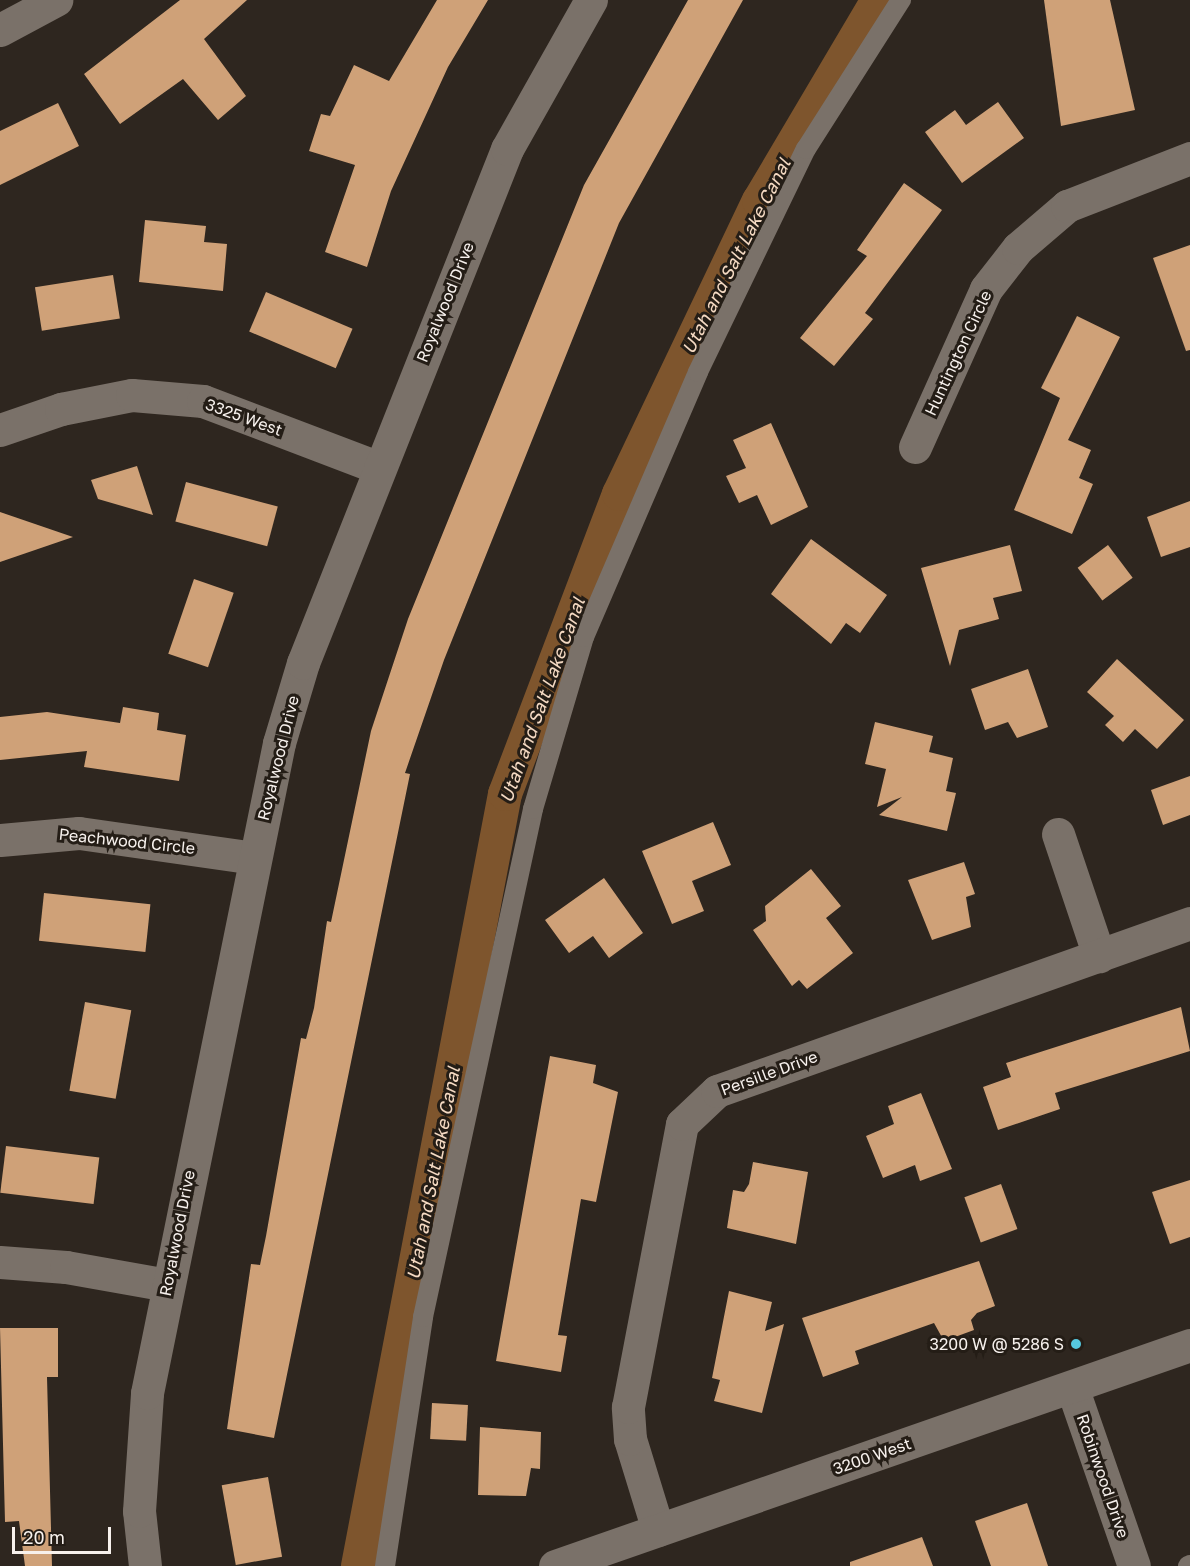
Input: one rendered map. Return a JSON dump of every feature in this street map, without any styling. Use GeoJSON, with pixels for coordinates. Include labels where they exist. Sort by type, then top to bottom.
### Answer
{"type":"FeatureCollection","features":[{"type":"Feature","properties":{"kind":"street"},"geometry":{"type":"LineString","coordinates":[[0,30],[56,0]]}},
{"type":"Feature","properties":{"kind":"street","name":"Royalwood Drive"},"geometry":{"type":"LineString","coordinates":[[146,1566],[140,1445],[167,1285],[254,858],[303,663],[507,149],[591,0]]}},
{"type":"Feature","properties":{"kind":"street","name":"Huntington Circle"},"geometry":{"type":"LineString","coordinates":[[915,447],[986,289],[1018,248],[1067,206],[1190,158]]}},
{"type":"Feature","properties":{"kind":"street","name":"3325 West"},"geometry":{"type":"LineString","coordinates":[[0,430],[61,409],[132,395],[203,401],[379,468]]}},
{"type":"Feature","properties":{"kind":"street","name":"Peachwood Circle"},"geometry":{"type":"LineString","coordinates":[[0,840],[79,833],[254,858]]}},
{"type":"Feature","properties":{"kind":"street"},"geometry":{"type":"LineString","coordinates":[[1058,834],[1099,956]]}},
{"type":"Feature","properties":{"kind":"street","name":"Persille Drive"},"geometry":{"type":"LineString","coordinates":[[658,1530],[630,1439],[628,1407],[682,1124],[717,1091],[1190,923]]}},
{"type":"Feature","properties":{"kind":"street"},"geometry":{"type":"LineString","coordinates":[[0,1262],[66,1267],[167,1285]]}},
{"type":"Feature","properties":{"kind":"street","name":"3200 West"},"geometry":{"type":"LineString","coordinates":[[555,1566],[1190,1345]]}},
{"type":"Feature","properties":{"kind":"street","name":"Robinwood Drive"},"geometry":{"type":"LineString","coordinates":[[1072,1387],[1134,1566]]}},
{"type":"Feature","properties":{"kind":"lane"},"geometry":{"type":"LineString","coordinates":[[385,1566],[425,1305],[533,809],[584,637],[698,372],[806,149],[901,0]]}},
{"type":"Feature","properties":{"kind":"building"},"geometry":{"type":"Polygon","coordinates":[[[180,0],[247,0],[204,39],[246,96],[218,120],[183,79],[120,124],[84,74],[180,0]]]}},
{"type":"Feature","properties":{"kind":"building"},"geometry":{"type":"Polygon","coordinates":[[[437,0],[488,0],[448,67],[391,191],[367,267],[325,252],[355,165],[309,151],[321,114],[330,116],[354,65],[389,81],[437,0]]]}},
{"type":"Feature","properties":{"kind":"building"},"geometry":{"type":"Polygon","coordinates":[[[688,0],[743,0],[619,223],[444,660],[405,773],[410,774],[274,1438],[227,1429],[251,1264],[260,1265],[301,1038],[306,1039],[314,1008],[327,921],[331,922],[371,731],[408,619],[584,185],[688,0]]]}},
{"type":"Feature","properties":{"kind":"building"},"geometry":{"type":"Polygon","coordinates":[[[1044,0],[1110,0],[1135,110],[1061,126],[1044,0]]]}},
{"type":"Feature","properties":{"kind":"building"},"geometry":{"type":"Polygon","coordinates":[[[998,102],[1024,138],[962,183],[925,132],[955,110],[966,125],[998,102]]]}},
{"type":"Feature","properties":{"kind":"building"},"geometry":{"type":"Polygon","coordinates":[[[58,103],[79,146],[0,185],[0,131],[58,103]]]}},
{"type":"Feature","properties":{"kind":"building"},"geometry":{"type":"Polygon","coordinates":[[[904,183],[942,210],[865,313],[873,319],[834,366],[800,338],[867,256],[857,250],[904,183]]]}},
{"type":"Feature","properties":{"kind":"building"},"geometry":{"type":"Polygon","coordinates":[[[145,220],[206,226],[204,242],[227,244],[223,291],[139,282],[145,220]]]}},
{"type":"Feature","properties":{"kind":"building"},"geometry":{"type":"Polygon","coordinates":[[[1190,245],[1190,350],[1186,351],[1153,258],[1190,245]]]}},
{"type":"Feature","properties":{"kind":"building"},"geometry":{"type":"Polygon","coordinates":[[[113,275],[120,318],[42,331],[35,287],[113,275]]]}},
{"type":"Feature","properties":{"kind":"building"},"geometry":{"type":"Polygon","coordinates":[[[266,292],[353,329],[336,368],[249,332],[266,292]]]}},
{"type":"Feature","properties":{"kind":"building"},"geometry":{"type":"Polygon","coordinates":[[[1077,316],[1120,337],[1068,440],[1091,450],[1079,478],[1093,484],[1072,534],[1014,510],[1060,398],[1041,388],[1077,316]]]}},
{"type":"Feature","properties":{"kind":"building"},"geometry":{"type":"Polygon","coordinates":[[[771,423],[808,507],[771,525],[757,495],[739,503],[726,476],[746,468],[733,440],[771,423]]]}},
{"type":"Feature","properties":{"kind":"building"},"geometry":{"type":"Polygon","coordinates":[[[137,466],[153,515],[98,499],[91,480],[137,466]]]}},
{"type":"Feature","properties":{"kind":"building"},"geometry":{"type":"Polygon","coordinates":[[[186,482],[278,507],[267,546],[175,522],[186,482]]]}},
{"type":"Feature","properties":{"kind":"building"},"geometry":{"type":"Polygon","coordinates":[[[1190,501],[1190,547],[1161,557],[1147,517],[1190,501]]]}},
{"type":"Feature","properties":{"kind":"building"},"geometry":{"type":"Polygon","coordinates":[[[0,512],[73,537],[0,562],[0,512]]]}},
{"type":"Feature","properties":{"kind":"building"},"geometry":{"type":"Polygon","coordinates":[[[811,539],[887,595],[860,633],[846,623],[831,644],[771,594],[811,539]]]}},
{"type":"Feature","properties":{"kind":"building"},"geometry":{"type":"Polygon","coordinates":[[[1010,545],[1022,591],[993,598],[999,619],[959,630],[950,666],[921,568],[1010,545]]]}},
{"type":"Feature","properties":{"kind":"building"},"geometry":{"type":"Polygon","coordinates":[[[1108,545],[1133,578],[1102,601],[1078,568],[1108,545]]]}},
{"type":"Feature","properties":{"kind":"building"},"geometry":{"type":"Polygon","coordinates":[[[194,579],[234,593],[208,667],[168,654],[194,579]]]}},
{"type":"Feature","properties":{"kind":"building"},"geometry":{"type":"Polygon","coordinates":[[[1117,659],[1184,720],[1157,749],[1135,729],[1123,742],[1105,725],[1114,716],[1087,692],[1117,659]]]}},
{"type":"Feature","properties":{"kind":"building"},"geometry":{"type":"Polygon","coordinates":[[[1028,669],[1048,727],[1017,738],[1008,722],[985,730],[971,689],[1028,669]]]}},
{"type":"Feature","properties":{"kind":"building"},"geometry":{"type":"Polygon","coordinates":[[[123,707],[159,713],[157,730],[186,735],[179,781],[84,767],[87,751],[0,760],[0,717],[47,712],[120,723],[123,707]]]}},
{"type":"Feature","properties":{"kind":"building"},"geometry":{"type":"Polygon","coordinates":[[[875,722],[933,736],[929,752],[953,758],[946,791],[956,793],[947,831],[879,815],[902,797],[877,807],[886,769],[865,764],[875,722]]]}},
{"type":"Feature","properties":{"kind":"building"},"geometry":{"type":"Polygon","coordinates":[[[1190,776],[1190,815],[1163,825],[1151,790],[1190,776]]]}},
{"type":"Feature","properties":{"kind":"building"},"geometry":{"type":"Polygon","coordinates":[[[713,822],[731,865],[692,881],[704,911],[672,924],[642,851],[713,822]]]}},
{"type":"Feature","properties":{"kind":"building"},"geometry":{"type":"Polygon","coordinates":[[[964,862],[975,894],[966,897],[971,927],[932,940],[908,880],[964,862]]]}},
{"type":"Feature","properties":{"kind":"building"},"geometry":{"type":"Polygon","coordinates":[[[811,869],[841,906],[826,918],[853,953],[807,989],[799,980],[792,986],[753,930],[766,921],[765,906],[811,869]]]}},
{"type":"Feature","properties":{"kind":"building"},"geometry":{"type":"Polygon","coordinates":[[[604,878],[643,933],[609,958],[593,936],[569,953],[545,920],[604,878]]]}},
{"type":"Feature","properties":{"kind":"building"},"geometry":{"type":"Polygon","coordinates":[[[44,893],[150,904],[145,952],[39,941],[44,893]]]}},
{"type":"Feature","properties":{"kind":"building"},"geometry":{"type":"Polygon","coordinates":[[[85,1002],[131,1010],[116,1099],[69,1091],[85,1002]]]}},
{"type":"Feature","properties":{"kind":"building"},"geometry":{"type":"Polygon","coordinates":[[[1181,1007],[1190,1051],[1055,1093],[1060,1109],[998,1130],[983,1087],[1011,1077],[1006,1063],[1181,1007]]]}},
{"type":"Feature","properties":{"kind":"building"},"geometry":{"type":"Polygon","coordinates":[[[550,1056],[596,1065],[593,1083],[618,1092],[596,1202],[581,1199],[558,1335],[567,1336],[561,1372],[496,1361],[550,1056]]]}},
{"type":"Feature","properties":{"kind":"building"},"geometry":{"type":"Polygon","coordinates":[[[921,1093],[952,1169],[920,1181],[915,1165],[883,1178],[866,1136],[894,1124],[888,1106],[921,1093]]]}},
{"type":"Feature","properties":{"kind":"building"},"geometry":{"type":"Polygon","coordinates":[[[6,1146],[99,1157],[94,1204],[0,1193],[6,1146]]]}},
{"type":"Feature","properties":{"kind":"building"},"geometry":{"type":"Polygon","coordinates":[[[753,1162],[808,1172],[796,1244],[727,1228],[733,1190],[744,1192],[749,1184],[753,1162]]]}},
{"type":"Feature","properties":{"kind":"building"},"geometry":{"type":"Polygon","coordinates":[[[1190,1180],[1190,1237],[1170,1244],[1152,1192],[1190,1180]]]}},
{"type":"Feature","properties":{"kind":"building"},"geometry":{"type":"Polygon","coordinates":[[[1001,1184],[1017,1229],[981,1242],[964,1197],[1001,1184]]]}},
{"type":"Feature","properties":{"kind":"building"},"geometry":{"type":"Polygon","coordinates":[[[979,1261],[995,1306],[977,1313],[971,1320],[974,1330],[944,1341],[934,1323],[855,1351],[859,1364],[823,1377],[802,1318],[979,1261]]]}},
{"type":"Feature","properties":{"kind":"building"},"geometry":{"type":"Polygon","coordinates":[[[729,1291],[772,1302],[765,1331],[784,1324],[762,1413],[714,1401],[720,1380],[712,1378],[729,1291]]]}},
{"type":"Feature","properties":{"kind":"building"},"geometry":{"type":"Polygon","coordinates":[[[0,1328],[58,1328],[58,1377],[47,1377],[52,1566],[25,1566],[19,1521],[5,1522],[0,1328]]]}},
{"type":"Feature","properties":{"kind":"building"},"geometry":{"type":"Polygon","coordinates":[[[432,1403],[468,1405],[466,1441],[430,1439],[432,1403]]]}},
{"type":"Feature","properties":{"kind":"building"},"geometry":{"type":"Polygon","coordinates":[[[480,1427],[541,1432],[540,1469],[531,1468],[526,1496],[478,1495],[480,1427]]]}},
{"type":"Feature","properties":{"kind":"building"},"geometry":{"type":"Polygon","coordinates":[[[268,1477],[282,1557],[236,1565],[222,1485],[268,1477]]]}},
{"type":"Feature","properties":{"kind":"building"},"geometry":{"type":"Polygon","coordinates":[[[1027,1503],[1048,1566],[991,1566],[975,1521],[1027,1503]]]}},
{"type":"Feature","properties":{"kind":"building"},"geometry":{"type":"Polygon","coordinates":[[[922,1537],[933,1566],[850,1566],[850,1562],[922,1537]]]}},
{"type":"Feature","properties":{"kind":"waterway","name":"Utah and Salt Lake Canal"},"geometry":{"type":"LineString","coordinates":[[358,1566],[505,794],[619,494],[759,201],[878,0]]}},
{"type":"Feature","properties":{"kind":"place","name":"3200 W @ 5286 S"},"geometry":{"type":"Point","coordinates":[1076,1344]}}]}
